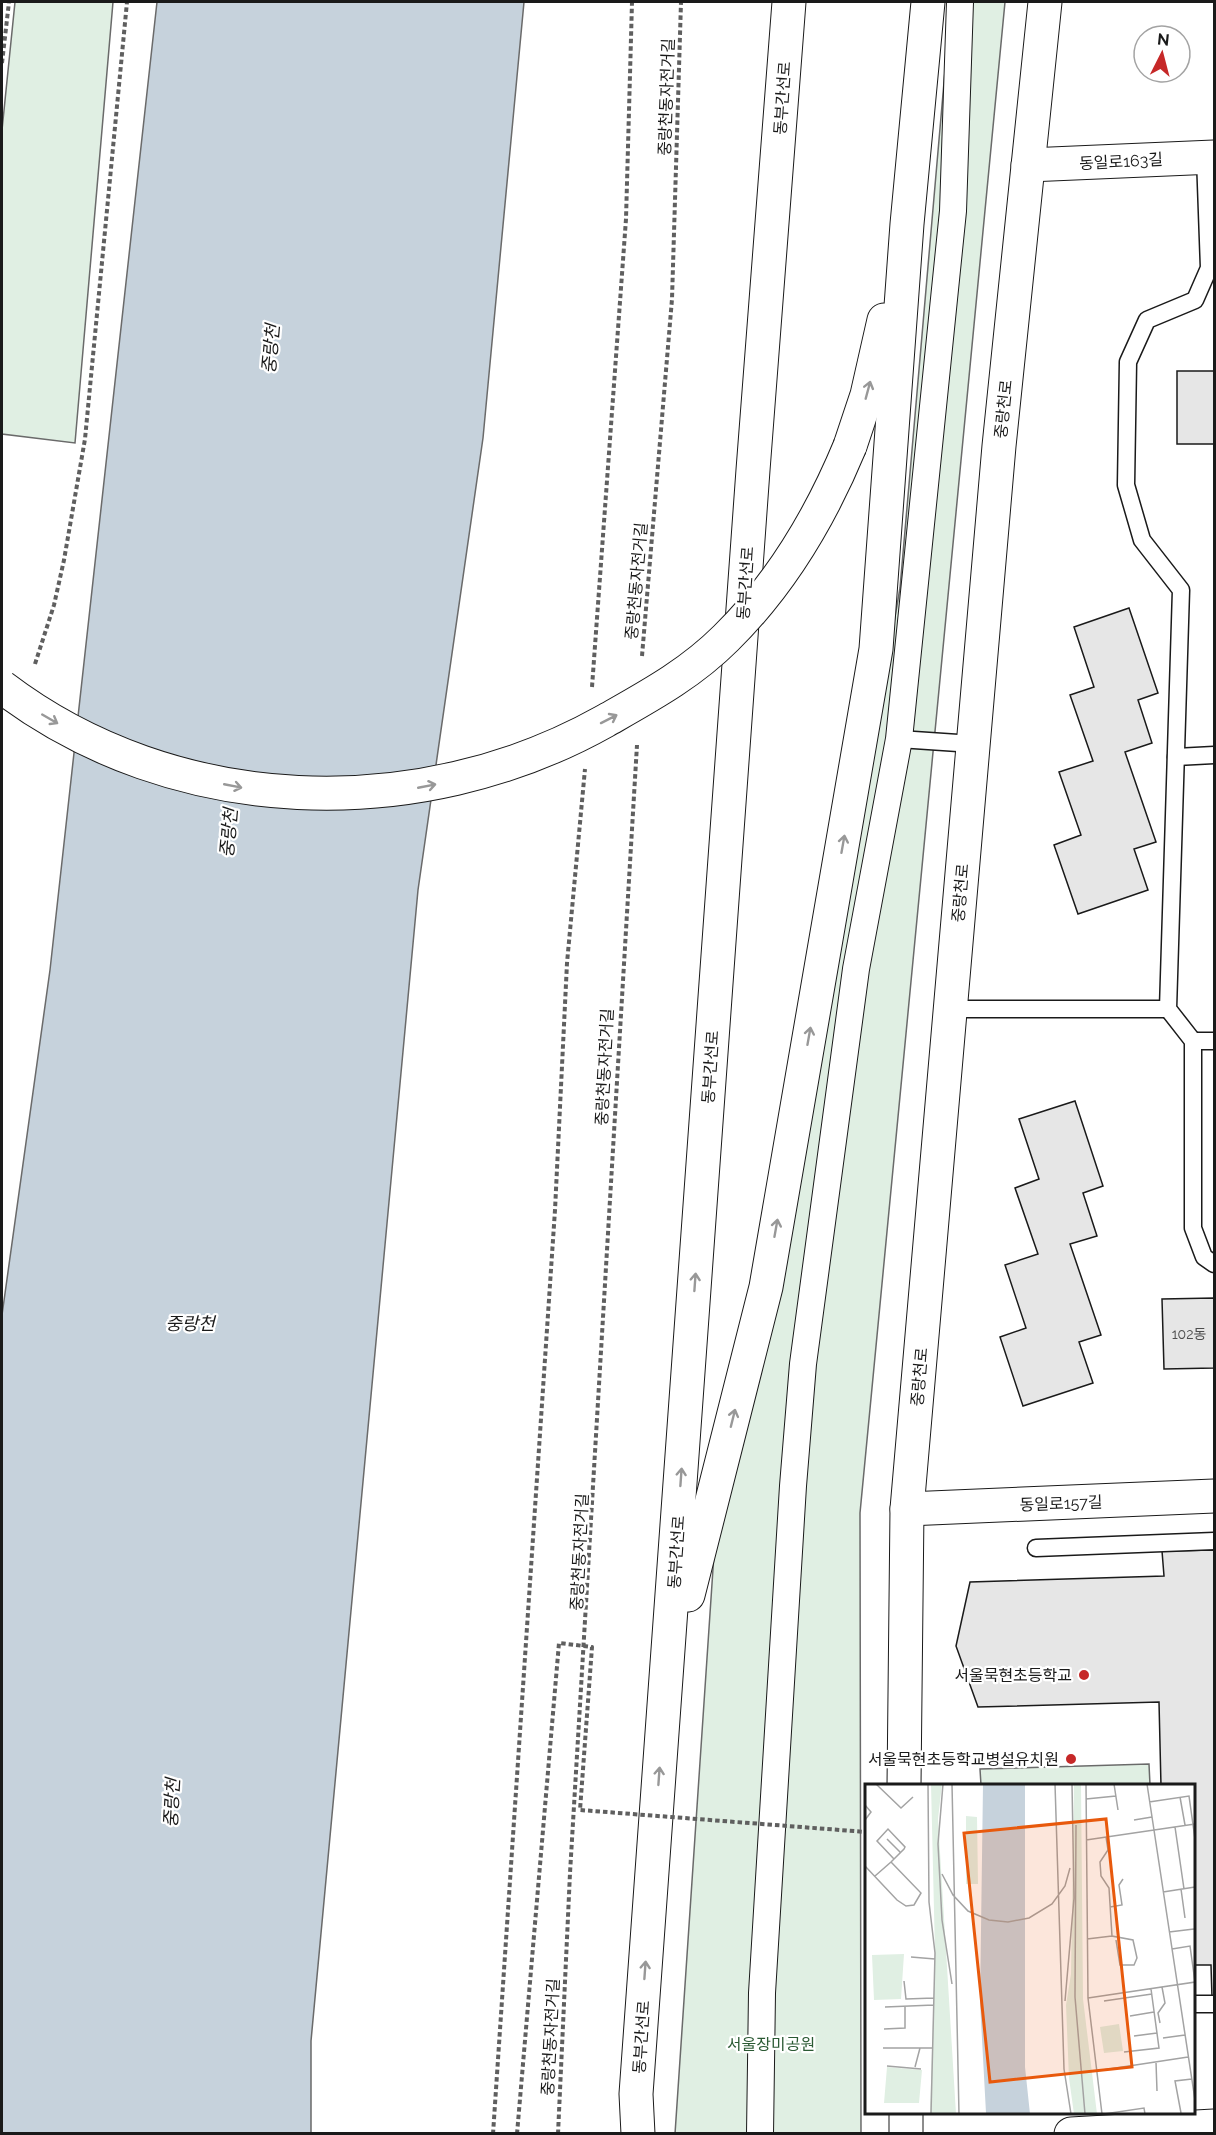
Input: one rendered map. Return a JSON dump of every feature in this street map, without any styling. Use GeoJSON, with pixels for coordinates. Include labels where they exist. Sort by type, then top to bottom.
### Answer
{"type":"FeatureCollection","features":[{"type":"Feature","properties":{"kind":"main road","name":"동부간선로"},"geometry":{"type":"LineString","coordinates":[[638,2133],[636,2094],[751,494],[789,2]]}},
{"type":"Feature","properties":{"kind":"main road"},"geometry":{"type":"LineString","coordinates":[[667,1678],[766,1287],[874,661],[907,224],[928,2]]}},
{"type":"Feature","properties":{"kind":"main road","name":"중랑천로"},"geometry":{"type":"LineString","coordinates":[[904,1784],[907,1509],[973,744],[1045,2]]}},
{"type":"Feature","properties":{"kind":"main road","name":"동일로163길"},"geometry":{"type":"LineString","coordinates":[[1028,165],[1210,157]]}},
{"type":"Feature","properties":{"kind":"main road"},"geometry":{"type":"LineString","coordinates":[[2,687],[56,723],[110,749],[154,766],[221,784],[281,792],[357,794],[416,788],[473,775],[525,758],[571,739],[640,703],[692,669],[724,640],[766,594],[815,520],[850,446],[867,395],[907,224]]}},
{"type":"Feature","properties":{"kind":"main road","name":"동일로157길"},"geometry":{"type":"LineString","coordinates":[[907,1509],[1215,1496]]}},
{"type":"Feature","properties":{"kind":"main road"},"geometry":{"type":"LineString","coordinates":[[906,2114],[906,2133]]}},
{"type":"Feature","properties":{"kind":"main road"},"geometry":{"type":"LineString","coordinates":[[1071,2133],[1215,2126]]}},
{"type":"Feature","properties":{"kind":"street"},"geometry":{"type":"LineString","coordinates":[[760,2133],[762,1993],[792,1486],[803,1364],[856,969],[899,739],[953,211],[960,2]]}},
{"type":"Feature","properties":{"kind":"lane"},"geometry":{"type":"LineString","coordinates":[[1210,157],[1209,268],[1195,300],[1147,320],[1128,362],[1126,485],[1142,540],[1181,590],[1168,1009],[1193,1041],[1193,1228],[1204,1257],[1215,1264]]}},
{"type":"Feature","properties":{"kind":"lane"},"geometry":{"type":"LineString","coordinates":[[899,739],[973,744]]}},
{"type":"Feature","properties":{"kind":"lane"},"geometry":{"type":"LineString","coordinates":[[1176,757],[1215,755]]}},
{"type":"Feature","properties":{"kind":"lane"},"geometry":{"type":"LineString","coordinates":[[950,1009],[1168,1009]]}},
{"type":"Feature","properties":{"kind":"lane"},"geometry":{"type":"LineString","coordinates":[[1193,1041],[1215,1041]]}},
{"type":"Feature","properties":{"kind":"lane"},"geometry":{"type":"LineString","coordinates":[[1036,1548],[1215,1541]]}},
{"type":"Feature","properties":{"kind":"lane"},"geometry":{"type":"LineString","coordinates":[[1195,2004],[1215,2004]]}},
{"type":"Feature","properties":{"kind":"path"},"geometry":{"type":"LineString","coordinates":[[2,63],[9,2]]}},
{"type":"Feature","properties":{"kind":"path"},"geometry":{"type":"LineString","coordinates":[[31,672],[41,651],[54,605],[85,439],[127,2]]}},
{"type":"Feature","properties":{"kind":"path"},"geometry":{"type":"LineString","coordinates":[[592,696],[626,219],[632,2]]}},
{"type":"Feature","properties":{"kind":"path","name":"중랑천동자전거길"},"geometry":{"type":"LineString","coordinates":[[642,660],[672,299],[681,2]]}},
{"type":"Feature","properties":{"kind":"path","name":"중랑천동자전거길"},"geometry":{"type":"LineString","coordinates":[[558,2133],[570,1874],[637,742]]}},
{"type":"Feature","properties":{"kind":"path"},"geometry":{"type":"LineString","coordinates":[[493,2133],[555,1210],[567,963],[585,766]]}},
{"type":"Feature","properties":{"kind":"path"},"geometry":{"type":"LineString","coordinates":[[517,2133],[559,1643],[592,1647],[580,1810],[865,1832]]}},
{"type":"Feature","properties":{"kind":"green space"},"geometry":{"type":"Polygon","coordinates":[[[15,2],[113,2],[75,443],[2,434],[2,130],[15,2]]]}},
{"type":"Feature","properties":{"kind":"green space","name":"서울장미공원"},"geometry":{"type":"Polygon","coordinates":[[[951,2],[1005,2],[860,1513],[861,2133],[675,2134],[714,1554],[779,1288],[900,588],[951,2]]]}},
{"type":"Feature","properties":{"kind":"green space"},"geometry":{"type":"Polygon","coordinates":[[[1149,1764],[1150,1784],[981,1784],[980,1769],[1149,1764]]]}},
{"type":"Feature","properties":{"kind":"water","name":"중랑천"},"geometry":{"type":"Polygon","coordinates":[[[157,2],[524,2],[483,438],[418,890],[311,2041],[311,2133],[2,2134],[2,1315],[50,970],[157,2]]]}},
{"type":"Feature","properties":{"kind":"building"},"geometry":{"type":"Polygon","coordinates":[[[1177,371],[1214,371],[1214,444],[1177,444],[1177,371]]]}},
{"type":"Feature","properties":{"kind":"building"},"geometry":{"type":"Polygon","coordinates":[[[1129,608],[1158,693],[1138,700],[1152,743],[1125,752],[1156,842],[1134,849],[1148,890],[1078,914],[1054,845],[1081,835],[1059,772],[1093,761],[1070,695],[1094,687],[1074,627],[1129,608]]]}},
{"type":"Feature","properties":{"kind":"building"},"geometry":{"type":"Polygon","coordinates":[[[1075,1101],[1103,1186],[1083,1193],[1097,1236],[1070,1244],[1101,1335],[1079,1342],[1093,1383],[1023,1406],[1000,1337],[1026,1328],[1005,1265],[1038,1254],[1015,1188],[1039,1179],[1019,1119],[1075,1101]]]}},
{"type":"Feature","properties":{"kind":"building"},"geometry":{"type":"Polygon","coordinates":[[[1214,1298],[1214,1368],[1164,1369],[1162,1299],[1214,1298]]]}},
{"type":"Feature","properties":{"kind":"building"},"geometry":{"type":"Polygon","coordinates":[[[1214,1550],[1214,1998],[1212,1998],[1211,1965],[1195,1965],[1195,1784],[1161,1784],[1159,1702],[978,1707],[956,1646],[970,1582],[1164,1576],[1162,1551],[1214,1550]]]}},
{"type":"Feature","properties":{"kind":"place","name":"서울묵현초등학교"},"geometry":{"type":"Point","coordinates":[1084,1675]}},
{"type":"Feature","properties":{"kind":"place","name":"서울묵현초등학교병설유치원"},"geometry":{"type":"Point","coordinates":[1071,1759]}}]}
